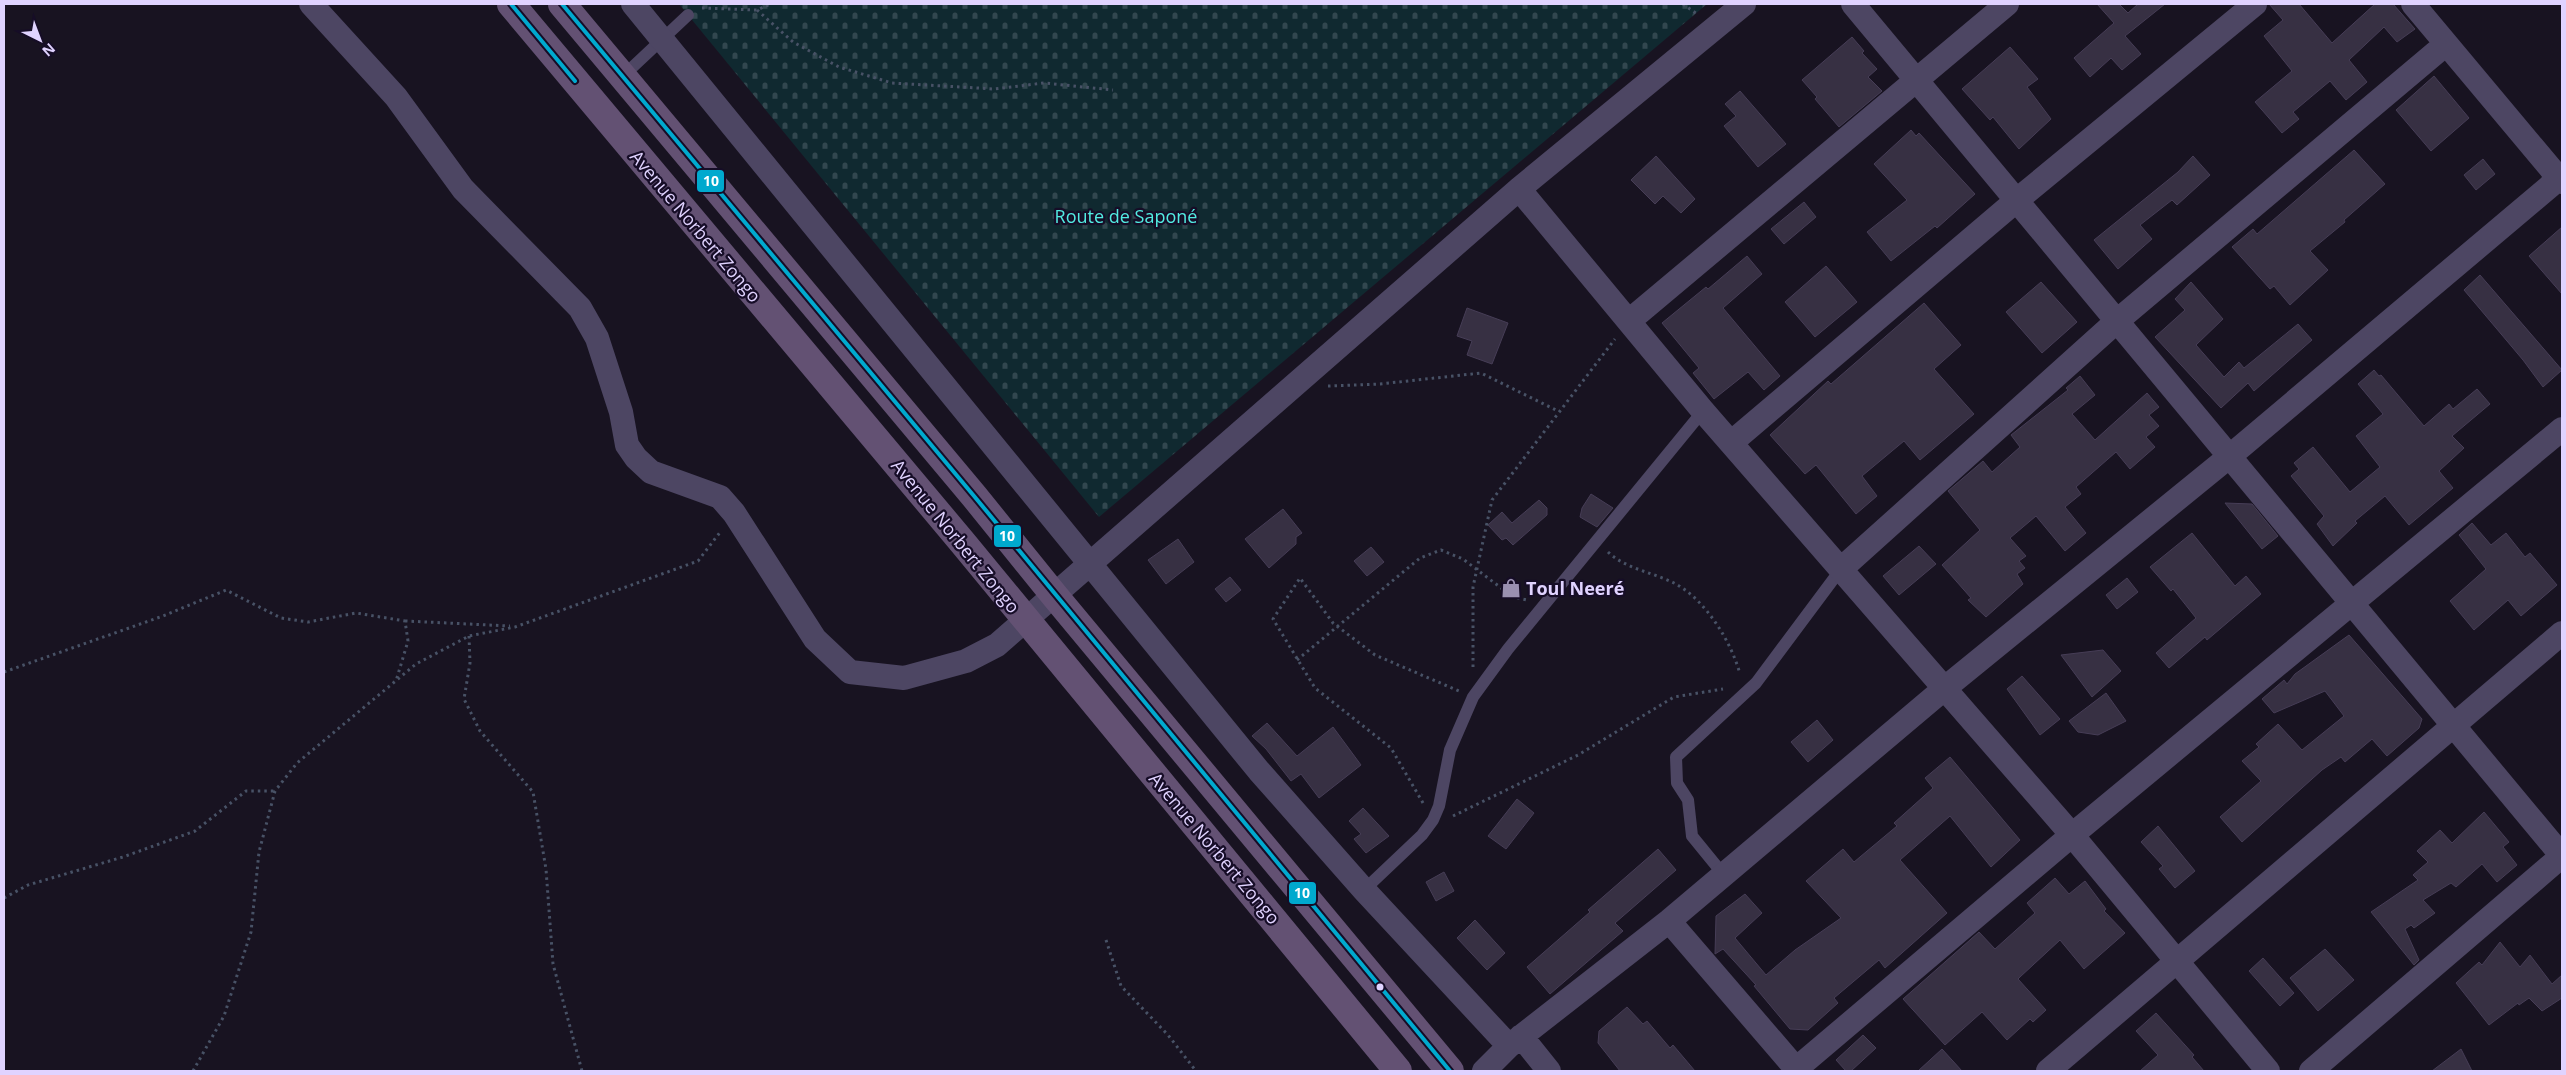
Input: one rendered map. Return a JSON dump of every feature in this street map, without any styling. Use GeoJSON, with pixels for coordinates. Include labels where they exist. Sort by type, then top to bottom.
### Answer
{"type":"FeatureCollection","features":[{"type":"Feature","properties":{"kind":"main road","name":"Avenue Norbert Zongo"},"geometry":{"type":"LineString","coordinates":[[511,4],[963,543],[1398,1071]]}},
{"type":"Feature","properties":{"kind":"main road"},"geometry":{"type":"LineString","coordinates":[[562,4],[974,496],[1054,596],[1450,1071]]}},
{"type":"Feature","properties":{"kind":"street"},"geometry":{"type":"LineString","coordinates":[[311,4],[396,97],[463,190],[580,308],[597,338],[620,412],[627,445],[636,458],[651,472],[720,497],[734,513],[815,639],[850,672],[904,678],[966,661],[997,645],[1519,189],[1744,4]]}},
{"type":"Feature","properties":{"kind":"street"},"geometry":{"type":"LineString","coordinates":[[634,4],[1260,771],[1364,890],[1515,1041],[1549,1071]]}},
{"type":"Feature","properties":{"kind":"street"},"geometry":{"type":"LineString","coordinates":[[1853,4],[2562,856],[2310,1071]]}},
{"type":"Feature","properties":{"kind":"street"},"geometry":{"type":"LineString","coordinates":[[1629,321],[2007,4]]}},
{"type":"Feature","properties":{"kind":"street"},"geometry":{"type":"LineString","coordinates":[[1732,442],[2017,200],[2255,4]]}},
{"type":"Feature","properties":{"kind":"street"},"geometry":{"type":"LineString","coordinates":[[1484,1071],[1515,1041],[1669,921],[1945,688],[2230,456],[2561,179],[2413,4]]}},
{"type":"Feature","properties":{"kind":"street"},"geometry":{"type":"LineString","coordinates":[[1841,569],[2117,321],[2446,44]]}},
{"type":"Feature","properties":{"kind":"street"},"geometry":{"type":"LineString","coordinates":[[1519,189],[1703,411],[1732,442],[2072,835],[2268,1071]]}},
{"type":"Feature","properties":{"kind":"street"},"geometry":{"type":"LineString","coordinates":[[1669,921],[1797,1070],[2072,835],[2562,429]]}},
{"type":"Feature","properties":{"kind":"street"},"geometry":{"type":"LineString","coordinates":[[2048,1071],[2562,633]]}},
{"type":"Feature","properties":{"kind":"lane"},"geometry":{"type":"LineString","coordinates":[[622,77],[688,15]]}},
{"type":"Feature","properties":{"kind":"lane"},"geometry":{"type":"LineString","coordinates":[[1364,890],[1422,835],[1433,820],[1439,806],[1450,750],[1473,698],[1508,649],[1703,411]]}},
{"type":"Feature","properties":{"kind":"lane"},"geometry":{"type":"LineString","coordinates":[[1723,874],[1692,836],[1688,800],[1677,783],[1676,757],[1750,684],[1841,569]]}},
{"type":"Feature","properties":{"kind":"path"},"geometry":{"type":"LineString","coordinates":[[688,15],[697,8],[757,10],[770,4]]}},
{"type":"Feature","properties":{"kind":"path"},"geometry":{"type":"LineString","coordinates":[[757,10],[794,42],[839,67],[892,83],[994,89],[1044,83],[1113,90]]}},
{"type":"Feature","properties":{"kind":"path"},"geometry":{"type":"LineString","coordinates":[[1597,541],[1614,557],[1674,583],[1696,598],[1750,684],[1674,697],[1578,755],[1458,815],[1433,820],[1391,748],[1315,688],[1273,619],[1300,578],[1332,623],[1375,655],[1473,698],[1473,587],[1492,500],[1558,411],[1629,321]]}},
{"type":"Feature","properties":{"kind":"path"},"geometry":{"type":"LineString","coordinates":[[1293,387],[1380,384],[1481,373],[1558,411]]}},
{"type":"Feature","properties":{"kind":"path"},"geometry":{"type":"LineString","coordinates":[[193,1071],[224,1016],[251,932],[259,852],[275,791],[297,763],[416,664],[469,636],[516,627],[698,561],[734,513]]}},
{"type":"Feature","properties":{"kind":"path"},"geometry":{"type":"LineString","coordinates":[[1298,660],[1420,558],[1442,550],[1463,559],[1476,571],[1513,597],[1548,601]]}},
{"type":"Feature","properties":{"kind":"path"},"geometry":{"type":"LineString","coordinates":[[4,672],[163,616],[226,590],[281,618],[308,622],[356,613],[405,621],[516,627]]}},
{"type":"Feature","properties":{"kind":"path"},"geometry":{"type":"LineString","coordinates":[[395,681],[408,641],[405,621]]}},
{"type":"Feature","properties":{"kind":"path"},"geometry":{"type":"LineString","coordinates":[[469,636],[470,663],[464,699],[480,731],[533,792],[546,869],[553,964],[582,1071]]}},
{"type":"Feature","properties":{"kind":"path"},"geometry":{"type":"LineString","coordinates":[[4,898],[28,885],[123,857],[195,831],[246,790],[275,791]]}},
{"type":"Feature","properties":{"kind":"path"},"geometry":{"type":"LineString","coordinates":[[1106,940],[1121,986],[1168,1035],[1196,1071]]}},
{"type":"Feature","properties":{"kind":"green space","name":"Route de Saponé"},"geometry":{"type":"Polygon","coordinates":[[[679,4],[1707,4],[1099,517],[679,4]]]}},
{"type":"Feature","properties":{"kind":"building"},"geometry":{"type":"Polygon","coordinates":[[[2097,4],[2119,4],[2128,13],[2138,4],[2165,4],[2125,36],[2141,54],[2122,70],[2111,58],[2090,77],[2074,58],[2114,23],[2097,4]]]}},
{"type":"Feature","properties":{"kind":"building"},"geometry":{"type":"Polygon","coordinates":[[[2269,4],[2299,4],[2332,43],[2375,4],[2393,4],[2415,29],[2397,42],[2384,27],[2349,60],[2367,82],[2346,100],[2330,81],[2293,112],[2299,119],[2282,133],[2255,102],[2292,71],[2264,36],[2283,20],[2269,4]]]}},
{"type":"Feature","properties":{"kind":"building"},"geometry":{"type":"Polygon","coordinates":[[[1852,37],[1864,51],[1862,53],[1877,69],[1868,77],[1882,91],[1839,127],[1815,99],[1817,97],[1802,80],[1852,37]]]}},
{"type":"Feature","properties":{"kind":"building"},"geometry":{"type":"Polygon","coordinates":[[[2010,47],[2038,79],[2027,87],[2051,119],[2019,149],[1993,117],[1990,120],[1962,89],[2010,47]]]}},
{"type":"Feature","properties":{"kind":"building"},"geometry":{"type":"Polygon","coordinates":[[[2434,76],[2469,118],[2431,151],[2396,110],[2434,76]]]}},
{"type":"Feature","properties":{"kind":"building"},"geometry":{"type":"Polygon","coordinates":[[[1740,91],[1786,144],[1758,167],[1724,126],[1736,116],[1725,104],[1740,91]]]}},
{"type":"Feature","properties":{"kind":"building"},"geometry":{"type":"Polygon","coordinates":[[[1911,130],[1916,136],[1919,133],[1975,194],[1937,228],[1935,226],[1891,261],[1867,232],[1907,200],[1874,164],[1911,130]]]}},
{"type":"Feature","properties":{"kind":"building"},"geometry":{"type":"Polygon","coordinates":[[[2354,150],[2385,184],[2344,220],[2345,222],[2310,251],[2328,270],[2290,305],[2274,286],[2270,289],[2232,247],[2253,229],[2257,234],[2354,150]]]}},
{"type":"Feature","properties":{"kind":"building"},"geometry":{"type":"Polygon","coordinates":[[[1656,156],[1695,199],[1681,213],[1663,196],[1655,204],[1631,180],[1656,156]]]}},
{"type":"Feature","properties":{"kind":"building"},"geometry":{"type":"Polygon","coordinates":[[[2193,156],[2210,175],[2177,205],[2172,200],[2140,225],[2152,239],[2118,269],[2094,240],[2178,172],[2193,156]]]}},
{"type":"Feature","properties":{"kind":"building"},"geometry":{"type":"Polygon","coordinates":[[[2483,159],[2495,174],[2476,190],[2464,175],[2483,159]]]}},
{"type":"Feature","properties":{"kind":"building"},"geometry":{"type":"Polygon","coordinates":[[[1804,202],[1816,217],[1784,244],[1771,229],[1804,202]]]}},
{"type":"Feature","properties":{"kind":"building"},"geometry":{"type":"Polygon","coordinates":[[[2562,227],[2562,294],[2529,256],[2562,227]]]}},
{"type":"Feature","properties":{"kind":"building"},"geometry":{"type":"Polygon","coordinates":[[[1747,256],[1762,274],[1723,308],[1780,376],[1764,390],[1748,372],[1714,399],[1693,373],[1699,368],[1662,323],[1706,287],[1708,289],[1747,256]]]}},
{"type":"Feature","properties":{"kind":"building"},"geometry":{"type":"Polygon","coordinates":[[[1826,266],[1857,302],[1815,337],[1785,302],[1826,266]]]}},
{"type":"Feature","properties":{"kind":"building"},"geometry":{"type":"Polygon","coordinates":[[[2480,275],[2562,370],[2543,387],[2523,360],[2464,290],[2480,275]]]}},
{"type":"Feature","properties":{"kind":"building"},"geometry":{"type":"Polygon","coordinates":[[[2041,282],[2077,322],[2042,353],[2006,312],[2041,282]]]}},
{"type":"Feature","properties":{"kind":"building"},"geometry":{"type":"Polygon","coordinates":[[[2191,282],[2223,319],[2196,345],[2224,377],[2239,362],[2244,368],[2298,324],[2312,340],[2254,391],[2248,383],[2221,408],[2155,337],[2185,310],[2175,299],[2191,282]]]}},
{"type":"Feature","properties":{"kind":"building"},"geometry":{"type":"Polygon","coordinates":[[[1924,303],[1961,345],[1934,369],[1974,414],[1920,460],[1904,441],[1862,476],[1877,496],[1856,514],[1816,465],[1805,474],[1770,435],[1828,381],[1831,384],[1924,303]]]}},
{"type":"Feature","properties":{"kind":"building"},"geometry":{"type":"Polygon","coordinates":[[[1467,308],[1508,323],[1492,364],[1467,355],[1472,341],[1457,336],[1467,308]]]}},
{"type":"Feature","properties":{"kind":"building"},"geometry":{"type":"Polygon","coordinates":[[[2374,370],[2379,376],[2381,375],[2424,426],[2449,404],[2453,409],[2477,389],[2490,404],[2452,436],[2464,448],[2439,471],[2453,488],[2409,525],[2385,496],[2355,521],[2357,523],[2333,546],[2317,524],[2324,516],[2291,476],[2299,469],[2294,463],[2313,447],[2350,492],[2380,467],[2356,436],[2383,414],[2358,384],[2374,370]]]}},
{"type":"Feature","properties":{"kind":"building"},"geometry":{"type":"Polygon","coordinates":[[[2080,376],[2095,395],[2072,414],[2095,440],[2147,393],[2159,407],[2149,415],[2159,426],[2146,437],[2155,447],[2130,469],[2116,452],[2076,487],[2081,494],[2065,507],[2086,533],[2065,551],[2036,516],[2010,538],[2026,556],[2019,561],[2025,568],[2017,574],[2023,584],[1986,617],[1968,600],[1971,598],[1942,565],[1980,530],[1948,491],[1983,461],[1992,472],[2020,447],[2011,435],[2068,390],[2066,388],[2080,376]]]}},
{"type":"Feature","properties":{"kind":"building"},"geometry":{"type":"Polygon","coordinates":[[[1591,494],[1613,508],[1597,527],[1580,517],[1582,508],[1591,494]]]}},
{"type":"Feature","properties":{"kind":"building"},"geometry":{"type":"Polygon","coordinates":[[[1539,500],[1547,508],[1547,515],[1513,545],[1506,538],[1502,540],[1488,525],[1502,512],[1512,523],[1539,500]]]}},
{"type":"Feature","properties":{"kind":"building"},"geometry":{"type":"Polygon","coordinates":[[[2225,503],[2252,504],[2278,536],[2262,549],[2225,503]]]}},
{"type":"Feature","properties":{"kind":"building"},"geometry":{"type":"Polygon","coordinates":[[[1283,509],[1302,533],[1296,537],[1296,544],[1269,568],[1245,539],[1283,509]]]}},
{"type":"Feature","properties":{"kind":"building"},"geometry":{"type":"Polygon","coordinates":[[[2472,523],[2491,545],[2506,533],[2525,557],[2530,553],[2557,585],[2521,616],[2508,600],[2474,630],[2450,601],[2486,569],[2459,535],[2472,523]]]}},
{"type":"Feature","properties":{"kind":"building"},"geometry":{"type":"Polygon","coordinates":[[[2192,533],[2235,586],[2246,576],[2261,594],[2207,640],[2205,637],[2169,668],[2156,653],[2196,618],[2173,589],[2171,591],[2150,567],[2192,533]]]}},
{"type":"Feature","properties":{"kind":"building"},"geometry":{"type":"Polygon","coordinates":[[[1178,539],[1194,562],[1166,584],[1148,560],[1178,539]]]}},
{"type":"Feature","properties":{"kind":"building"},"geometry":{"type":"Polygon","coordinates":[[[1919,546],[1936,564],[1899,595],[1883,576],[1919,546]]]}},
{"type":"Feature","properties":{"kind":"building"},"geometry":{"type":"Polygon","coordinates":[[[1371,547],[1384,562],[1367,576],[1354,561],[1371,547]]]}},
{"type":"Feature","properties":{"kind":"building"},"geometry":{"type":"Polygon","coordinates":[[[1230,577],[1241,590],[1226,602],[1215,589],[1230,577]]]}},
{"type":"Feature","properties":{"kind":"building"},"geometry":{"type":"Polygon","coordinates":[[[2127,578],[2138,592],[2117,609],[2106,595],[2127,578]]]}},
{"type":"Feature","properties":{"kind":"building"},"geometry":{"type":"Polygon","coordinates":[[[2349,635],[2422,719],[2419,728],[2387,756],[2372,739],[2345,762],[2341,757],[2322,770],[2242,842],[2220,817],[2261,781],[2242,761],[2259,747],[2256,744],[2278,724],[2302,750],[2344,716],[2325,691],[2274,713],[2262,699],[2284,680],[2287,684],[2295,674],[2349,635]]]}},
{"type":"Feature","properties":{"kind":"building"},"geometry":{"type":"Polygon","coordinates":[[[2103,650],[2121,671],[2092,697],[2061,655],[2103,650]]]}},
{"type":"Feature","properties":{"kind":"building"},"geometry":{"type":"Polygon","coordinates":[[[2022,676],[2060,719],[2040,735],[2007,689],[2022,676]]]}},
{"type":"Feature","properties":{"kind":"building"},"geometry":{"type":"Polygon","coordinates":[[[2106,693],[2126,721],[2098,735],[2078,732],[2069,721],[2106,693]]]}},
{"type":"Feature","properties":{"kind":"building"},"geometry":{"type":"Polygon","coordinates":[[[1817,720],[1833,740],[1808,762],[1791,742],[1817,720]]]}},
{"type":"Feature","properties":{"kind":"building"},"geometry":{"type":"Polygon","coordinates":[[[1267,723],[1297,756],[1333,727],[1361,765],[1319,798],[1301,774],[1291,781],[1266,749],[1252,736],[1267,723]]]}},
{"type":"Feature","properties":{"kind":"building"},"geometry":{"type":"Polygon","coordinates":[[[1950,757],[2020,840],[1991,867],[1950,816],[1900,860],[1947,913],[1885,968],[1879,960],[1834,998],[1838,1003],[1808,1030],[1790,1029],[1754,986],[1756,985],[1723,949],[1715,954],[1716,916],[1745,894],[1762,913],[1735,938],[1766,975],[1795,950],[1841,918],[1806,881],[1843,849],[1854,862],[1897,826],[1894,823],[1933,788],[1925,778],[1950,757]]]}},
{"type":"Feature","properties":{"kind":"building"},"geometry":{"type":"Polygon","coordinates":[[[1517,799],[1534,813],[1506,849],[1488,836],[1517,799]]]}},
{"type":"Feature","properties":{"kind":"building"},"geometry":{"type":"Polygon","coordinates":[[[1363,808],[1389,836],[1366,853],[1354,839],[1361,834],[1349,821],[1363,808]]]}},
{"type":"Feature","properties":{"kind":"building"},"geometry":{"type":"Polygon","coordinates":[[[2484,812],[2509,842],[2503,847],[2517,865],[2497,882],[2482,864],[2456,887],[2451,883],[2423,900],[2435,913],[2414,928],[2411,925],[2405,929],[2419,960],[2414,965],[2371,912],[2418,880],[2413,875],[2428,862],[2417,851],[2440,830],[2452,843],[2484,812]]]}},
{"type":"Feature","properties":{"kind":"building"},"geometry":{"type":"Polygon","coordinates":[[[2158,826],[2195,871],[2175,888],[2159,869],[2163,866],[2141,842],[2158,826]]]}},
{"type":"Feature","properties":{"kind":"building"},"geometry":{"type":"Polygon","coordinates":[[[1658,849],[1676,870],[1615,923],[1623,931],[1550,994],[1527,967],[1590,912],[1588,910],[1658,849]]]}},
{"type":"Feature","properties":{"kind":"building"},"geometry":{"type":"Polygon","coordinates":[[[1444,872],[1454,891],[1436,901],[1426,882],[1444,872]]]}},
{"type":"Feature","properties":{"kind":"building"},"geometry":{"type":"Polygon","coordinates":[[[2055,878],[2069,894],[2085,881],[2106,909],[2104,911],[2125,933],[2084,969],[2060,940],[2018,979],[2046,1010],[2033,1022],[2030,1019],[2007,1040],[1982,1012],[1945,1045],[1903,999],[1979,932],[1995,949],[2035,913],[2027,903],[2055,878]]]}},
{"type":"Feature","properties":{"kind":"building"},"geometry":{"type":"Polygon","coordinates":[[[1475,920],[1505,953],[1487,970],[1457,938],[1475,920]]]}},
{"type":"Feature","properties":{"kind":"building"},"geometry":{"type":"Polygon","coordinates":[[[2500,942],[2520,967],[2530,955],[2552,984],[2562,975],[2562,998],[2542,1011],[2529,998],[2519,1005],[2518,1003],[2489,1025],[2456,983],[2479,962],[2482,965],[2500,942]]]}},
{"type":"Feature","properties":{"kind":"building"},"geometry":{"type":"Polygon","coordinates":[[[2325,949],[2354,980],[2318,1011],[2290,978],[2325,949]]]}},
{"type":"Feature","properties":{"kind":"building"},"geometry":{"type":"Polygon","coordinates":[[[2263,958],[2294,993],[2280,1006],[2249,971],[2263,958]]]}},
{"type":"Feature","properties":{"kind":"building"},"geometry":{"type":"Polygon","coordinates":[[[1627,1007],[1643,1024],[1647,1021],[1670,1048],[1673,1045],[1695,1071],[1620,1071],[1598,1043],[1599,1031],[1627,1007]]]}},
{"type":"Feature","properties":{"kind":"building"},"geometry":{"type":"Polygon","coordinates":[[[2156,1013],[2194,1055],[2192,1057],[2204,1071],[2140,1071],[2158,1055],[2136,1031],[2156,1013]]]}},
{"type":"Feature","properties":{"kind":"building"},"geometry":{"type":"Polygon","coordinates":[[[1863,1035],[1876,1048],[1851,1071],[1846,1071],[1836,1060],[1863,1035]]]}},
{"type":"Feature","properties":{"kind":"building"},"geometry":{"type":"Polygon","coordinates":[[[1942,1049],[1962,1071],[1918,1071],[1942,1049]]]}},
{"type":"Feature","properties":{"kind":"building"},"geometry":{"type":"Polygon","coordinates":[[[2461,1049],[2472,1071],[2432,1071],[2461,1049]]]}},
{"type":"Feature","properties":{"kind":"transit line","name":"10"},"geometry":{"type":"LineString","coordinates":[[511,4],[575,81]]}},
{"type":"Feature","properties":{"kind":"transit line","name":"10"},"geometry":{"type":"LineString","coordinates":[[562,4],[974,496],[1450,1071]]}},
{"type":"Feature","properties":{"kind":"place","name":"Toul Neeré"},"geometry":{"type":"Point","coordinates":[1511,588]}}]}
